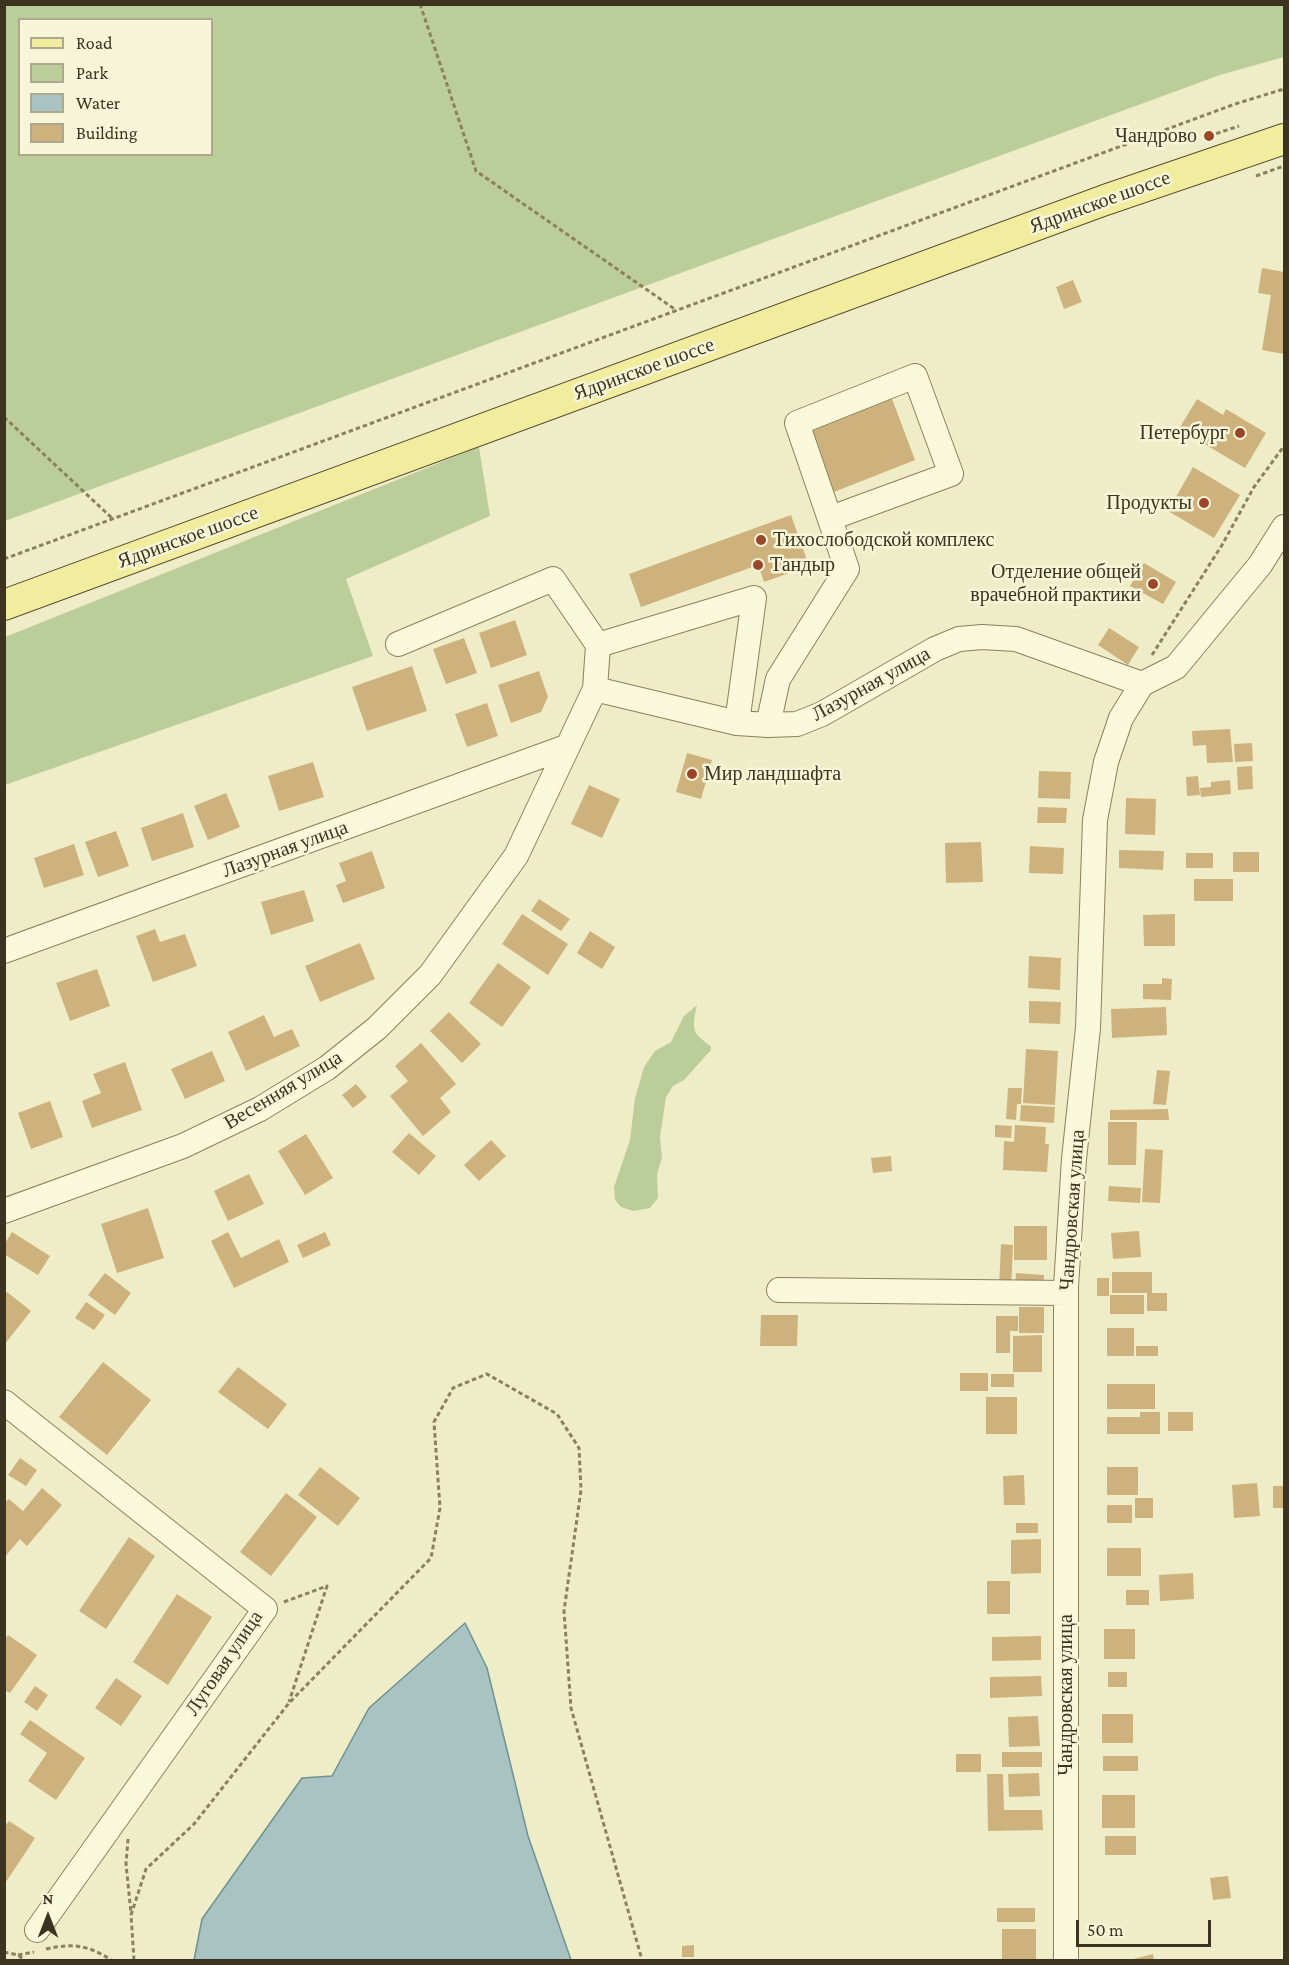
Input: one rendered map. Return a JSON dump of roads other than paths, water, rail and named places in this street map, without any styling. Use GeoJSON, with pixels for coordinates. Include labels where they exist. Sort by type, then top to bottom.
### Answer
{"type":"FeatureCollection","features":[{"type":"Feature","properties":{"kind":"main road","name":"Ядринское шоссе"},"geometry":{"type":"LineString","coordinates":[[4,605],[1062,216],[1284,139]]}},
{"type":"Feature","properties":{"kind":"street"},"geometry":{"type":"LineString","coordinates":[[768,725],[778,679],[848,569],[797,423],[915,375],[951,474],[831,518]]}},
{"type":"Feature","properties":{"kind":"street"},"geometry":{"type":"LineString","coordinates":[[1142,684],[1176,667],[1260,565],[1284,526]]}},
{"type":"Feature","properties":{"kind":"street"},"geometry":{"type":"LineString","coordinates":[[398,644],[553,579],[598,645],[595,689]]}},
{"type":"Feature","properties":{"kind":"street"},"geometry":{"type":"LineString","coordinates":[[598,645],[754,598],[737,723]]}},
{"type":"Feature","properties":{"kind":"street","name":"Лазурная улица"},"geometry":{"type":"LineString","coordinates":[[595,689],[737,723],[797,724],[822,714],[935,649],[960,639],[982,637],[1016,639],[1142,684]]}},
{"type":"Feature","properties":{"kind":"street","name":"Чандровская улица"},"geometry":{"type":"LineString","coordinates":[[1066,1960],[1066,1293],[1074,1159],[1088,1028],[1095,819],[1106,762],[1121,718],[1142,684]]}},
{"type":"Feature","properties":{"kind":"street","name":"Весенняя улица"},"geometry":{"type":"LineString","coordinates":[[4,1211],[183,1146],[260,1109],[327,1068],[377,1028],[430,975],[516,856],[595,689]]}},
{"type":"Feature","properties":{"kind":"street","name":"Лазурная улица"},"geometry":{"type":"LineString","coordinates":[[4,951],[566,747]]}},
{"type":"Feature","properties":{"kind":"street"},"geometry":{"type":"LineString","coordinates":[[779,1290],[1066,1293]]}},
{"type":"Feature","properties":{"kind":"street","name":"Луговая улица"},"geometry":{"type":"LineString","coordinates":[[8,1414],[266,1609],[37,1930]]}},
{"type":"Feature","properties":{"kind":"water"},"geometry":{"type":"Polygon","coordinates":[[[465,1623],[487,1668],[528,1836],[571,1960],[194,1960],[202,1919],[302,1778],[332,1776],[369,1708],[465,1623]]]}},
{"type":"Feature","properties":{"kind":"place","name":"Чандрово"},"geometry":{"type":"Point","coordinates":[1209,136]}},
{"type":"Feature","properties":{"kind":"place","name":"Петербург"},"geometry":{"type":"Point","coordinates":[1240,433]}},
{"type":"Feature","properties":{"kind":"place","name":"Продукты"},"geometry":{"type":"Point","coordinates":[1204,503]}},
{"type":"Feature","properties":{"kind":"place","name":"Тихослободской комплекс"},"geometry":{"type":"Point","coordinates":[761,540]}},
{"type":"Feature","properties":{"kind":"place","name":"Тандыр"},"geometry":{"type":"Point","coordinates":[758,565]}},
{"type":"Feature","properties":{"kind":"place","name":"Отделение общей врачебной практики"},"geometry":{"type":"Point","coordinates":[1153,584]}},
{"type":"Feature","properties":{"kind":"place","name":"Мир ландшафта"},"geometry":{"type":"Point","coordinates":[692,774]}}]}
